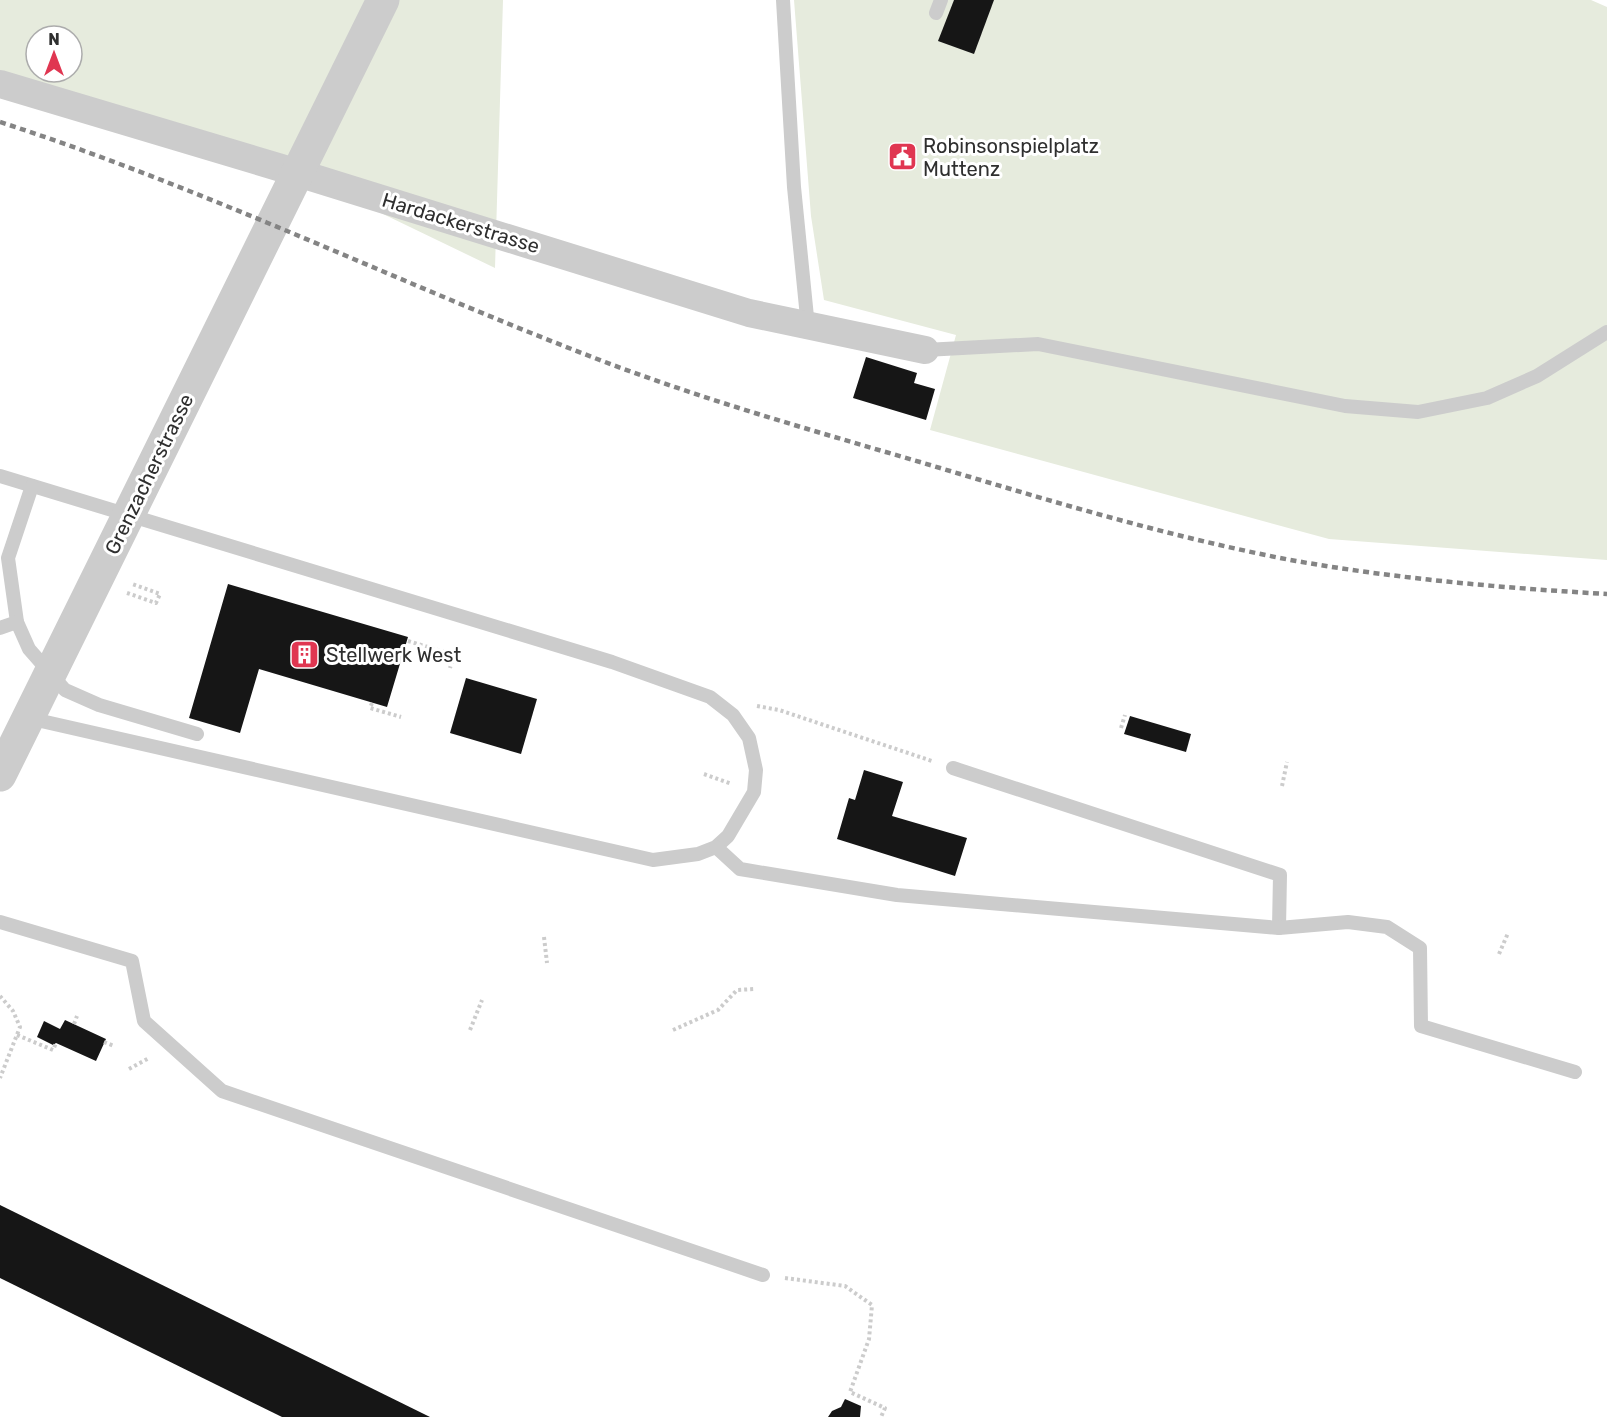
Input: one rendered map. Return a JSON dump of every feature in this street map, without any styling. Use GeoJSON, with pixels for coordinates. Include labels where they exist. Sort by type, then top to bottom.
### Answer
{"type":"FeatureCollection","features":[{"type":"Feature","properties":{"kind":"street","name":"Grenzacherstrasse"},"geometry":{"type":"LineString","coordinates":[[0,775],[28,718],[112,583],[298,173],[383,0]]}},
{"type":"Feature","properties":{"kind":"street","name":"Hardackerstrasse"},"geometry":{"type":"LineString","coordinates":[[0,84],[298,173],[749,313],[925,350]]}},
{"type":"Feature","properties":{"kind":"lane"},"geometry":{"type":"LineString","coordinates":[[783,0],[794,187],[808,327]]}},
{"type":"Feature","properties":{"kind":"lane"},"geometry":{"type":"LineString","coordinates":[[925,350],[1038,344],[1345,406],[1418,412],[1487,399],[1537,376],[1607,332]]}},
{"type":"Feature","properties":{"kind":"lane"},"geometry":{"type":"LineString","coordinates":[[0,476],[612,662],[710,697],[733,716],[749,738],[756,770],[754,792],[728,836],[716,847],[698,854],[653,860],[548,838],[28,718]]}},
{"type":"Feature","properties":{"kind":"lane"},"geometry":{"type":"LineString","coordinates":[[32,486],[8,558],[17,622],[29,649],[65,690],[99,705],[197,734]]}},
{"type":"Feature","properties":{"kind":"lane"},"geometry":{"type":"LineString","coordinates":[[0,628],[17,622]]}},
{"type":"Feature","properties":{"kind":"lane"},"geometry":{"type":"LineString","coordinates":[[953,768],[1280,875],[1279,928]]}},
{"type":"Feature","properties":{"kind":"lane"},"geometry":{"type":"LineString","coordinates":[[716,847],[740,869],[897,896],[1279,928],[1348,922],[1387,927],[1420,948],[1421,1026],[1575,1072]]}},
{"type":"Feature","properties":{"kind":"lane"},"geometry":{"type":"LineString","coordinates":[[0,922],[132,961],[144,1021],[222,1091],[763,1275]]}},
{"type":"Feature","properties":{"kind":"path"},"geometry":{"type":"LineString","coordinates":[[112,583],[160,594],[156,603],[112,583]]}},
{"type":"Feature","properties":{"kind":"path"},"geometry":{"type":"LineString","coordinates":[[408,640],[454,655],[450,669]]}},
{"type":"Feature","properties":{"kind":"path"},"geometry":{"type":"LineString","coordinates":[[710,697],[778,710],[953,768]]}},
{"type":"Feature","properties":{"kind":"path"},"geometry":{"type":"LineString","coordinates":[[372,703],[370,708],[401,717]]}},
{"type":"Feature","properties":{"kind":"path"},"geometry":{"type":"LineString","coordinates":[[1121,728],[1125,715]]}},
{"type":"Feature","properties":{"kind":"path"},"geometry":{"type":"LineString","coordinates":[[1282,786],[1287,762]]}},
{"type":"Feature","properties":{"kind":"path"},"geometry":{"type":"LineString","coordinates":[[1499,954],[1508,933]]}},
{"type":"Feature","properties":{"kind":"path"},"geometry":{"type":"LineString","coordinates":[[544,937],[547,963]]}},
{"type":"Feature","properties":{"kind":"path"},"geometry":{"type":"LineString","coordinates":[[673,1030],[718,1010],[736,990],[755,989]]}},
{"type":"Feature","properties":{"kind":"path"},"geometry":{"type":"LineString","coordinates":[[0,996],[13,1011],[20,1027],[0,1078]]}},
{"type":"Feature","properties":{"kind":"path"},"geometry":{"type":"LineString","coordinates":[[470,1030],[483,1000]]}},
{"type":"Feature","properties":{"kind":"path"},"geometry":{"type":"LineString","coordinates":[[74,1024],[77,1016]]}},
{"type":"Feature","properties":{"kind":"path"},"geometry":{"type":"LineString","coordinates":[[17,1035],[53,1050],[56,1042]]}},
{"type":"Feature","properties":{"kind":"path"},"geometry":{"type":"LineString","coordinates":[[104,1042],[114,1046]]}},
{"type":"Feature","properties":{"kind":"path"},"geometry":{"type":"LineString","coordinates":[[129,1069],[153,1056]]}},
{"type":"Feature","properties":{"kind":"path"},"geometry":{"type":"LineString","coordinates":[[763,1275],[845,1286],[867,1299],[872,1305],[869,1339],[850,1392],[885,1408],[881,1417]]}},
{"type":"Feature","properties":{"kind":"shaded area"},"geometry":{"type":"Polygon","coordinates":[[[0,0],[503,0],[495,268],[298,173],[0,84],[0,0]]]}},
{"type":"Feature","properties":{"kind":"shaded area"},"geometry":{"type":"Polygon","coordinates":[[[794,0],[1591,0],[1607,7],[1607,560],[1329,539],[930,430],[956,335],[824,300],[811,216],[794,0]]]}},
{"type":"Feature","properties":{"kind":"building"},"geometry":{"type":"Polygon","coordinates":[[[954,0],[994,0],[974,54],[938,41],[954,0]]]}},
{"type":"Feature","properties":{"kind":"building"},"geometry":{"type":"Polygon","coordinates":[[[866,357],[917,373],[914,383],[935,389],[926,420],[853,398],[866,357]]]}},
{"type":"Feature","properties":{"kind":"building","name":"Stellwerk West"},"geometry":{"type":"Polygon","coordinates":[[[228,584],[408,637],[387,707],[259,669],[240,733],[189,718],[228,584]]]}},
{"type":"Feature","properties":{"kind":"building"},"geometry":{"type":"Polygon","coordinates":[[[466,678],[537,699],[521,754],[450,733],[466,678]]]}},
{"type":"Feature","properties":{"kind":"building"},"geometry":{"type":"Polygon","coordinates":[[[1130,716],[1191,734],[1186,752],[1124,734],[1130,716]]]}},
{"type":"Feature","properties":{"kind":"building"},"geometry":{"type":"Polygon","coordinates":[[[864,770],[903,782],[892,816],[967,838],[955,876],[837,839],[849,798],[855,800],[864,770]]]}},
{"type":"Feature","properties":{"kind":"building"},"geometry":{"type":"Polygon","coordinates":[[[65,1020],[106,1039],[96,1061],[37,1037],[44,1021],[60,1029],[65,1020]]]}},
{"type":"Feature","properties":{"kind":"building"},"geometry":{"type":"Polygon","coordinates":[[[0,1205],[430,1417],[282,1417],[0,1278],[0,1205]]]}},
{"type":"Feature","properties":{"kind":"building"},"geometry":{"type":"Polygon","coordinates":[[[845,1399],[861,1406],[860,1417],[828,1417],[832,1411],[841,1407],[845,1399]]]}},
{"type":"Feature","properties":{"kind":"railway"},"geometry":{"type":"LineString","coordinates":[[0,122],[77,148],[229,207],[605,362],[761,415],[1013,490],[1153,529],[1296,561],[1451,582],[1607,594]]}},
{"type":"Feature","properties":{"kind":"place","name":"Robinsonspielplatz Muttenz"},"geometry":{"type":"Point","coordinates":[902,157]}},
{"type":"Feature","properties":{"kind":"place","name":"Stellwerk West"},"geometry":{"type":"Point","coordinates":[305,655]}}]}
